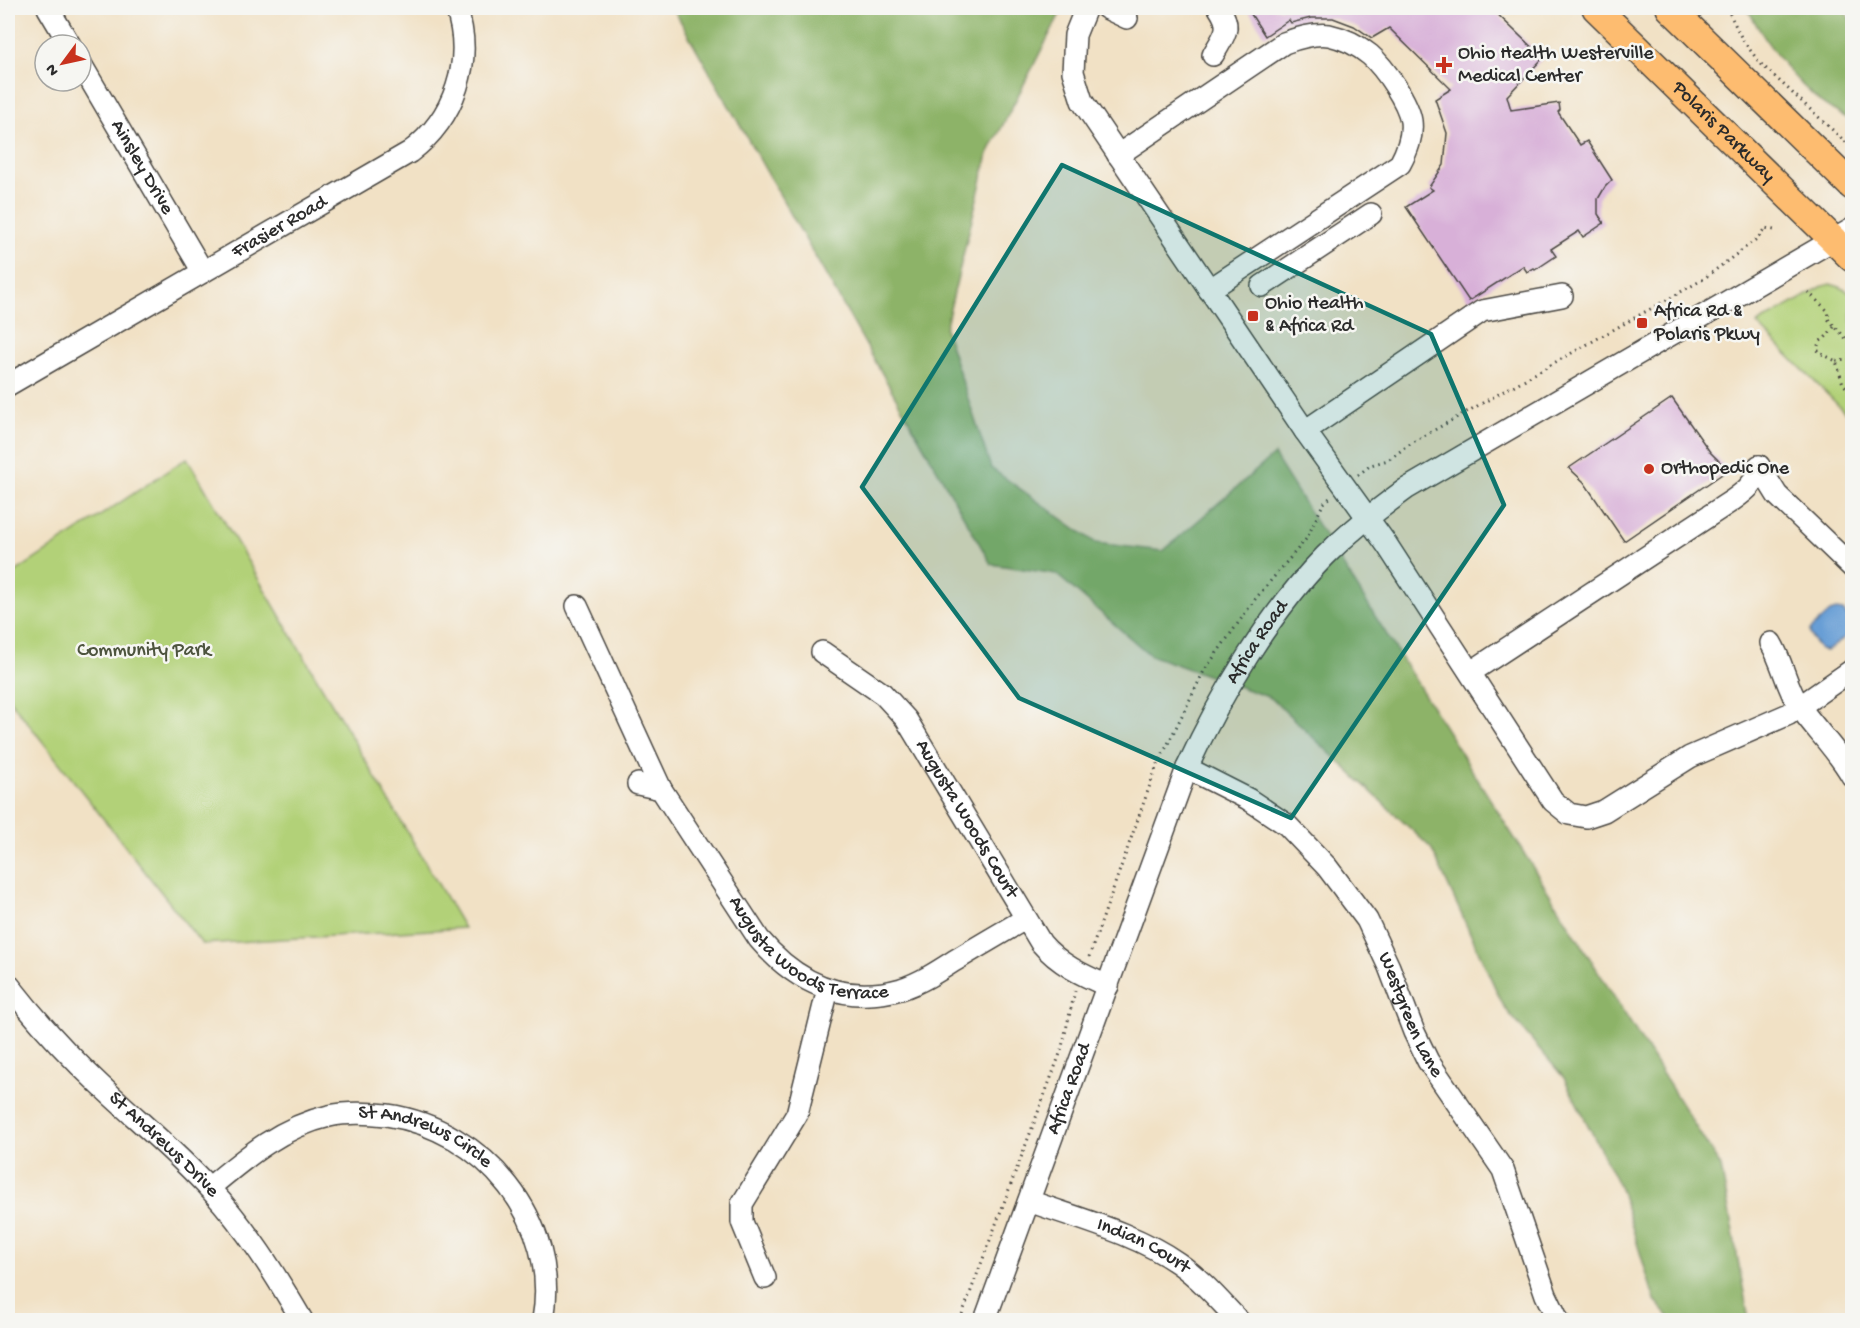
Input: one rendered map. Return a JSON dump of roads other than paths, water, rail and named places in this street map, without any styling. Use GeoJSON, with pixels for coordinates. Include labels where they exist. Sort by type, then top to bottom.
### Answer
{"type":"FeatureCollection","features":[{"type":"Feature","properties":{"kind":"main road","name":"Polaris Parkway"},"geometry":{"type":"LineString","coordinates":[[1596,8],[1846,242]]}},
{"type":"Feature","properties":{"kind":"main road"},"geometry":{"type":"LineString","coordinates":[[1670,8],[1852,186]]}},
{"type":"Feature","properties":{"kind":"street"},"geometry":{"type":"LineString","coordinates":[[48,8],[63,33]]}},
{"type":"Feature","properties":{"kind":"street","name":"Frasier Road"},"geometry":{"type":"LineString","coordinates":[[8,385],[410,152],[426,140],[452,103],[459,81],[463,59],[463,39],[456,8]]}},
{"type":"Feature","properties":{"kind":"street"},"geometry":{"type":"LineString","coordinates":[[1086,8],[1075,35],[1073,72],[1082,101],[1305,431],[1367,517],[1471,672],[1553,801],[1569,814],[1586,817],[1604,811],[1690,756],[1789,714],[1852,670]]}},
{"type":"Feature","properties":{"kind":"street"},"geometry":{"type":"LineString","coordinates":[[1106,8],[1127,18]]}},
{"type":"Feature","properties":{"kind":"street"},"geometry":{"type":"LineString","coordinates":[[1213,55],[1226,31],[1227,23],[1219,8]]}},
{"type":"Feature","properties":{"kind":"street"},"geometry":{"type":"LineString","coordinates":[[1118,155],[1284,43],[1301,37],[1327,35],[1347,40],[1370,55],[1385,73],[1406,106],[1411,122],[1409,148],[1400,164],[1209,290]]}},
{"type":"Feature","properties":{"kind":"street","name":"Ainsley Drive"},"geometry":{"type":"LineString","coordinates":[[93,84],[203,272]]}},
{"type":"Feature","properties":{"kind":"street"},"geometry":{"type":"LineString","coordinates":[[1262,286],[1371,214]]}},
{"type":"Feature","properties":{"kind":"street"},"geometry":{"type":"LineString","coordinates":[[1320,217],[1334,238]]}},
{"type":"Feature","properties":{"kind":"street","name":"Africa Road"},"geometry":{"type":"LineString","coordinates":[[985,1320],[1187,768],[1205,729],[1266,627],[1325,556],[1367,517],[1406,489],[1846,242]]}},
{"type":"Feature","properties":{"kind":"street"},"geometry":{"type":"LineString","coordinates":[[1305,431],[1482,311],[1562,296]]}},
{"type":"Feature","properties":{"kind":"street"},"geometry":{"type":"LineString","coordinates":[[1471,672],[1750,488],[1759,466],[1777,495],[1852,567]]}},
{"type":"Feature","properties":{"kind":"street","name":"Augusta Woods Terrace"},"geometry":{"type":"LineString","coordinates":[[577,606],[661,789],[759,939],[773,957],[791,971],[828,989],[861,994],[902,989],[922,980],[1025,919]]}},
{"type":"Feature","properties":{"kind":"street"},"geometry":{"type":"LineString","coordinates":[[1771,643],[1779,657],[1789,689],[1852,776]]}},
{"type":"Feature","properties":{"kind":"street","name":"Augusta Woods Court"},"geometry":{"type":"LineString","coordinates":[[822,652],[883,694],[906,718],[1025,919],[1052,956],[1083,975],[1108,986]]}},
{"type":"Feature","properties":{"kind":"street","name":"Westgreen Lane"},"geometry":{"type":"LineString","coordinates":[[1187,768],[1248,799],[1287,825],[1327,867],[1367,920],[1428,1061],[1503,1170],[1546,1295],[1558,1320]]}},
{"type":"Feature","properties":{"kind":"street"},"geometry":{"type":"LineString","coordinates":[[638,784],[661,789]]}},
{"type":"Feature","properties":{"kind":"street","name":"St Andrews Drive"},"geometry":{"type":"LineString","coordinates":[[8,984],[45,1029],[99,1084],[209,1188],[263,1256],[302,1320]]}},
{"type":"Feature","properties":{"kind":"street"},"geometry":{"type":"LineString","coordinates":[[765,1278],[742,1222],[742,1204],[797,1114],[828,989]]}},
{"type":"Feature","properties":{"kind":"street","name":"St Andrews Circle"},"geometry":{"type":"LineString","coordinates":[[209,1188],[261,1146],[303,1124],[337,1115],[372,1113],[420,1122],[446,1133],[471,1148],[495,1169],[513,1192],[528,1218],[542,1260],[545,1290],[543,1320]]}},
{"type":"Feature","properties":{"kind":"street","name":"Indian Court"},"geometry":{"type":"LineString","coordinates":[[1029,1201],[1119,1233],[1176,1261],[1192,1273],[1238,1320]]}},
{"type":"Feature","properties":{"kind":"water"},"geometry":{"type":"Polygon","coordinates":[[[1843,611],[1852,621],[1852,632],[1827,651],[1820,650],[1810,635],[1810,630],[1830,612],[1843,611]]]}},
{"type":"Feature","properties":{"kind":"place","name":"Ohio Health Westerville Medical Center"},"geometry":{"type":"Point","coordinates":[1444,65]}},
{"type":"Feature","properties":{"kind":"place","name":"Ohio Health & Africa Rd"},"geometry":{"type":"Point","coordinates":[1253,316]}},
{"type":"Feature","properties":{"kind":"place","name":"Africa Rd & Polaris Pkwy"},"geometry":{"type":"Point","coordinates":[1642,323]}},
{"type":"Feature","properties":{"kind":"place","name":"Orthopedic One"},"geometry":{"type":"Point","coordinates":[1649,469]}},
{"type":"Feature","properties":{"kind":"park label","name":"Community Park"},"geometry":{"type":"Point","coordinates":[144,651]}}]}
